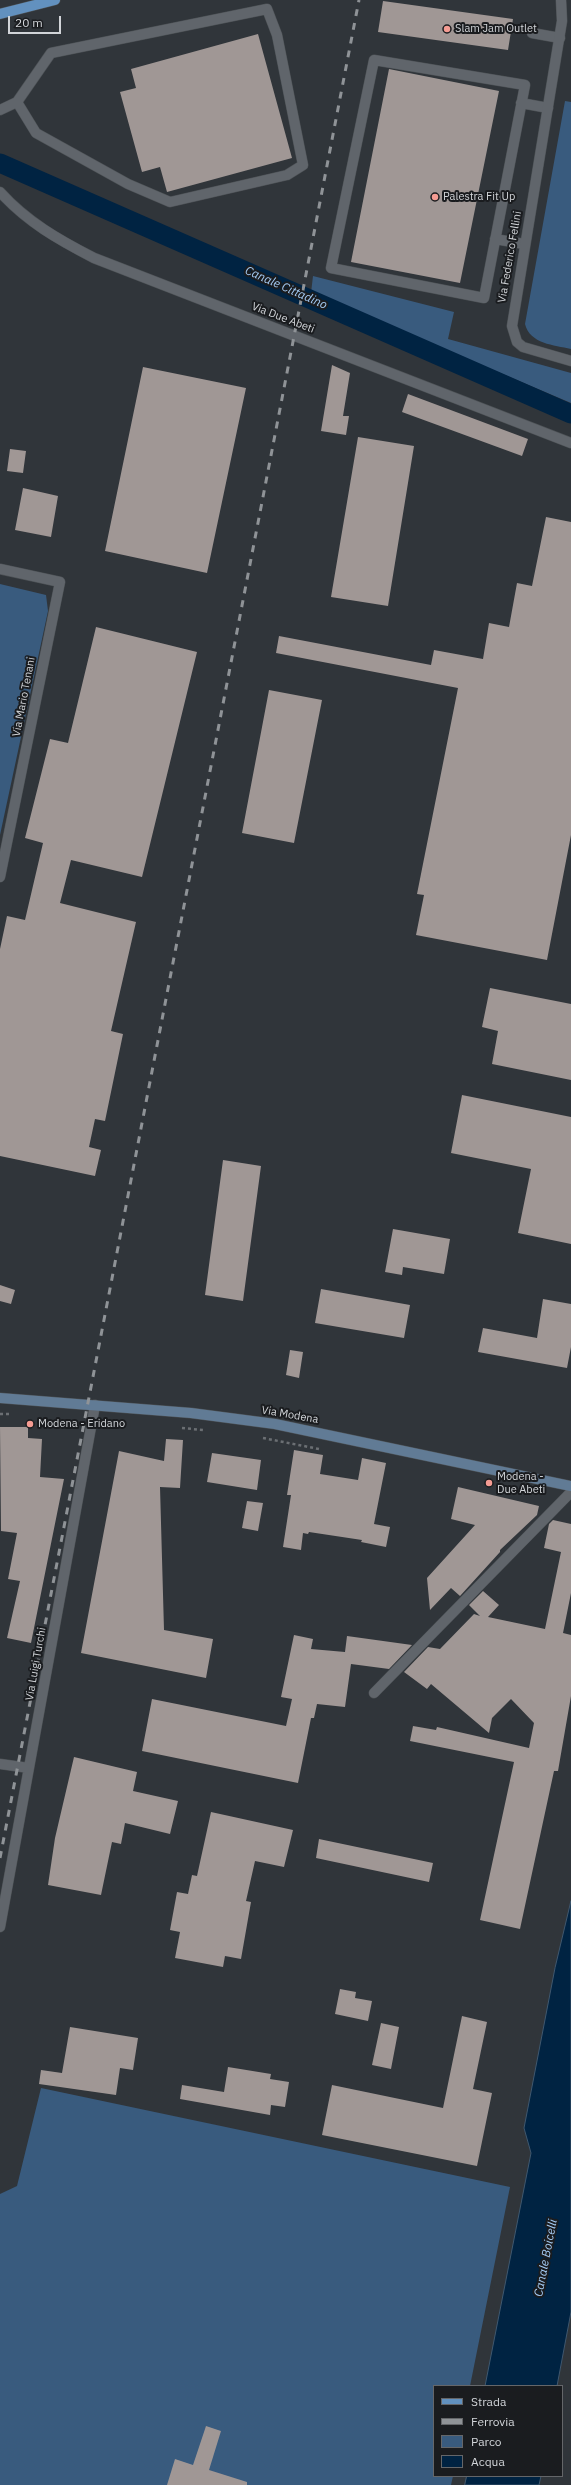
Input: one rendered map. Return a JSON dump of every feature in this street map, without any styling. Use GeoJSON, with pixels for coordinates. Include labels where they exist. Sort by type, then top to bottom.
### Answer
{"type":"FeatureCollection","features":[{"type":"Feature","properties":{"kind":"main road"},"geometry":{"type":"LineString","coordinates":[[0,14],[55,0]]}},
{"type":"Feature","properties":{"kind":"main road","name":"Via Modena"},"geometry":{"type":"LineString","coordinates":[[0,1398],[190,1413],[304,1429],[571,1486]]}},
{"type":"Feature","properties":{"kind":"street","name":"Via Federico Fellini"},"geometry":{"type":"LineString","coordinates":[[561,0],[563,12],[560,38],[512,314],[513,335],[517,342],[532,350],[571,362]]}},
{"type":"Feature","properties":{"kind":"street"},"geometry":{"type":"LineString","coordinates":[[0,110],[17,102],[51,54],[267,9],[277,35],[303,165],[287,175],[170,202],[128,184],[36,133],[17,102]]}},
{"type":"Feature","properties":{"kind":"street"},"geometry":{"type":"LineString","coordinates":[[532,33],[560,38]]}},
{"type":"Feature","properties":{"kind":"street"},"geometry":{"type":"LineString","coordinates":[[374,60],[525,85],[495,239],[484,298],[331,268],[374,60]]}},
{"type":"Feature","properties":{"kind":"street"},"geometry":{"type":"LineString","coordinates":[[521,103],[548,108]]}},
{"type":"Feature","properties":{"kind":"street","name":"Via Due Abeti"},"geometry":{"type":"LineString","coordinates":[[0,192],[22,214],[38,226],[94,258],[571,443]]}},
{"type":"Feature","properties":{"kind":"street"},"geometry":{"type":"LineString","coordinates":[[495,239],[524,244]]}},
{"type":"Feature","properties":{"kind":"street","name":"Via Mario Tenani"},"geometry":{"type":"LineString","coordinates":[[0,569],[60,582],[0,877]]}},
{"type":"Feature","properties":{"kind":"street","name":"Via Luigi Turchi"},"geometry":{"type":"LineString","coordinates":[[0,1927],[2,1907],[29,1768],[95,1405]]}},
{"type":"Feature","properties":{"kind":"street"},"geometry":{"type":"LineString","coordinates":[[374,1693],[571,1492]]}},
{"type":"Feature","properties":{"kind":"street"},"geometry":{"type":"LineString","coordinates":[[0,1764],[29,1768]]}},
{"type":"Feature","properties":{"kind":"path"},"geometry":{"type":"LineString","coordinates":[[0,1414],[16,1415]]}},
{"type":"Feature","properties":{"kind":"path"},"geometry":{"type":"LineString","coordinates":[[176,1427],[206,1431]]}},
{"type":"Feature","properties":{"kind":"path"},"geometry":{"type":"LineString","coordinates":[[260,1438],[322,1450]]}},
{"type":"Feature","properties":{"kind":"green space"},"geometry":{"type":"Polygon","coordinates":[[[565,101],[571,102],[571,349],[550,345],[537,340],[528,331],[525,324],[565,101]]]}},
{"type":"Feature","properties":{"kind":"green space"},"geometry":{"type":"Polygon","coordinates":[[[313,276],[454,312],[448,339],[571,373],[571,403],[311,293],[313,276]]]}},
{"type":"Feature","properties":{"kind":"green space"},"geometry":{"type":"Polygon","coordinates":[[[0,584],[46,595],[48,611],[0,835],[0,584]]]}},
{"type":"Feature","properties":{"kind":"green space"},"geometry":{"type":"Polygon","coordinates":[[[41,2088],[510,2187],[470,2385],[433,2385],[433,2477],[453,2477],[451,2485],[0,2485],[0,2194],[17,2186],[41,2088]]]}},
{"type":"Feature","properties":{"kind":"water","name":"Canale Boicelli"},"geometry":{"type":"Polygon","coordinates":[[[571,1901],[571,2312],[557,2385],[485,2385],[531,2153],[524,2128],[555,1968],[571,1901]]]}},
{"type":"Feature","properties":{"kind":"water"},"geometry":{"type":"Polygon","coordinates":[[[467,2477],[541,2477],[539,2485],[465,2485],[467,2477]]]}},
{"type":"Feature","properties":{"kind":"building"},"geometry":{"type":"Polygon","coordinates":[[[383,1],[513,19],[508,50],[378,32],[383,1]]]}},
{"type":"Feature","properties":{"kind":"building"},"geometry":{"type":"Polygon","coordinates":[[[258,34],[292,158],[167,192],[160,167],[142,172],[120,92],[136,88],[131,69],[258,34]]]}},
{"type":"Feature","properties":{"kind":"building"},"geometry":{"type":"Polygon","coordinates":[[[389,69],[499,91],[460,283],[351,262],[389,69]]]}},
{"type":"Feature","properties":{"kind":"building"},"geometry":{"type":"Polygon","coordinates":[[[332,365],[350,373],[343,416],[349,416],[346,435],[321,431],[332,365]]]}},
{"type":"Feature","properties":{"kind":"building"},"geometry":{"type":"Polygon","coordinates":[[[143,367],[246,388],[207,573],[105,551],[143,367]]]}},
{"type":"Feature","properties":{"kind":"building"},"geometry":{"type":"Polygon","coordinates":[[[408,394],[528,439],[522,456],[402,412],[408,394]]]}},
{"type":"Feature","properties":{"kind":"building"},"geometry":{"type":"Polygon","coordinates":[[[358,437],[414,446],[388,606],[331,597],[358,437]]]}},
{"type":"Feature","properties":{"kind":"building"},"geometry":{"type":"Polygon","coordinates":[[[10,449],[26,451],[23,473],[7,471],[10,449]]]}},
{"type":"Feature","properties":{"kind":"building"},"geometry":{"type":"Polygon","coordinates":[[[23,488],[58,496],[51,537],[15,530],[23,488]]]}},
{"type":"Feature","properties":{"kind":"building"},"geometry":{"type":"Polygon","coordinates":[[[546,517],[571,522],[571,835],[547,960],[416,935],[424,895],[417,894],[458,688],[276,653],[279,636],[431,665],[434,650],[483,659],[489,623],[509,627],[517,583],[532,586],[546,517]]]}},
{"type":"Feature","properties":{"kind":"building"},"geometry":{"type":"Polygon","coordinates":[[[96,627],[197,652],[142,877],[71,860],[60,903],[136,922],[111,1031],[123,1034],[105,1121],[95,1119],[89,1147],[101,1150],[95,1176],[0,1156],[0,949],[7,916],[25,920],[43,843],[25,838],[50,739],[68,743],[96,627]]]}},
{"type":"Feature","properties":{"kind":"building"},"geometry":{"type":"Polygon","coordinates":[[[269,690],[322,700],[294,843],[242,833],[269,690]]]}},
{"type":"Feature","properties":{"kind":"building"},"geometry":{"type":"Polygon","coordinates":[[[490,988],[571,1004],[571,1080],[492,1064],[498,1031],[482,1027],[490,988]]]}},
{"type":"Feature","properties":{"kind":"building"},"geometry":{"type":"Polygon","coordinates":[[[462,1095],[571,1117],[571,1244],[518,1233],[531,1169],[451,1153],[462,1095]]]}},
{"type":"Feature","properties":{"kind":"building"},"geometry":{"type":"Polygon","coordinates":[[[223,1160],[261,1166],[243,1301],[205,1295],[223,1160]]]}},
{"type":"Feature","properties":{"kind":"building"},"geometry":{"type":"Polygon","coordinates":[[[393,1229],[450,1239],[444,1274],[403,1267],[402,1275],[385,1272],[393,1229]]]}},
{"type":"Feature","properties":{"kind":"building"},"geometry":{"type":"Polygon","coordinates":[[[0,1285],[15,1290],[11,1304],[0,1301],[0,1285]]]}},
{"type":"Feature","properties":{"kind":"building"},"geometry":{"type":"Polygon","coordinates":[[[321,1289],[410,1305],[404,1338],[315,1323],[321,1289]]]}},
{"type":"Feature","properties":{"kind":"building"},"geometry":{"type":"Polygon","coordinates":[[[543,1299],[571,1304],[571,1347],[567,1368],[478,1352],[483,1328],[537,1338],[543,1299]]]}},
{"type":"Feature","properties":{"kind":"building"},"geometry":{"type":"Polygon","coordinates":[[[290,1350],[303,1352],[299,1378],[286,1375],[290,1350]]]}},
{"type":"Feature","properties":{"kind":"building"},"geometry":{"type":"Polygon","coordinates":[[[0,1427],[28,1427],[28,1438],[42,1439],[40,1477],[64,1479],[31,1643],[7,1638],[20,1581],[8,1579],[17,1533],[1,1531],[0,1427]]]}},
{"type":"Feature","properties":{"kind":"building"},"geometry":{"type":"Polygon","coordinates":[[[166,1439],[183,1440],[180,1488],[160,1487],[164,1630],[213,1639],[206,1678],[81,1653],[119,1451],[164,1461],[166,1439]]]}},
{"type":"Feature","properties":{"kind":"building"},"geometry":{"type":"Polygon","coordinates":[[[294,1450],[323,1455],[320,1474],[358,1480],[362,1458],[386,1463],[374,1524],[390,1527],[386,1547],[361,1542],[362,1540],[309,1532],[308,1534],[303,1533],[301,1550],[283,1547],[291,1495],[287,1495],[294,1450]]]}},
{"type":"Feature","properties":{"kind":"building"},"geometry":{"type":"Polygon","coordinates":[[[212,1453],[261,1460],[257,1490],[207,1482],[212,1453]]]}},
{"type":"Feature","properties":{"kind":"building"},"geometry":{"type":"Polygon","coordinates":[[[458,1487],[539,1506],[537,1515],[500,1550],[500,1552],[460,1596],[451,1588],[430,1610],[427,1578],[475,1525],[451,1519],[458,1487]]]}},
{"type":"Feature","properties":{"kind":"building"},"geometry":{"type":"Polygon","coordinates":[[[247,1501],[263,1503],[258,1531],[242,1528],[247,1501]]]}},
{"type":"Feature","properties":{"kind":"building"},"geometry":{"type":"Polygon","coordinates":[[[553,1520],[571,1524],[571,1593],[563,1633],[571,1635],[571,1696],[558,1771],[554,1771],[520,1929],[480,1920],[514,1762],[410,1741],[413,1726],[436,1730],[437,1727],[529,1748],[534,1723],[511,1699],[492,1718],[489,1733],[431,1684],[427,1689],[404,1672],[428,1647],[440,1649],[474,1614],[480,1616],[469,1605],[483,1591],[499,1605],[488,1617],[545,1629],[561,1552],[544,1548],[549,1524],[553,1520]]]}},
{"type":"Feature","properties":{"kind":"building"},"geometry":{"type":"Polygon","coordinates":[[[294,1635],[313,1639],[311,1649],[345,1652],[347,1636],[412,1645],[389,1669],[351,1664],[345,1707],[317,1704],[314,1718],[311,1718],[298,1783],[142,1751],[152,1699],[286,1726],[292,1699],[281,1697],[294,1635]]]}},
{"type":"Feature","properties":{"kind":"building"},"geometry":{"type":"Polygon","coordinates":[[[74,1757],[137,1772],[133,1791],[178,1801],[170,1834],[125,1823],[121,1844],[112,1842],[101,1895],[48,1885],[55,1838],[74,1757]]]}},
{"type":"Feature","properties":{"kind":"building"},"geometry":{"type":"Polygon","coordinates":[[[211,1812],[293,1830],[284,1867],[255,1861],[246,1901],[251,1902],[241,1959],[225,1956],[223,1967],[175,1958],[180,1932],[170,1930],[177,1892],[188,1894],[192,1875],[197,1876],[211,1812]]]}},
{"type":"Feature","properties":{"kind":"building"},"geometry":{"type":"Polygon","coordinates":[[[319,1839],[433,1863],[429,1882],[316,1858],[319,1839]]]}},
{"type":"Feature","properties":{"kind":"building"},"geometry":{"type":"Polygon","coordinates":[[[340,1989],[356,1992],[355,1998],[372,2001],[368,2021],[335,2014],[340,1989]]]}},
{"type":"Feature","properties":{"kind":"building"},"geometry":{"type":"Polygon","coordinates":[[[462,2016],[487,2022],[473,2089],[492,2093],[477,2166],[322,2135],[332,2085],[443,2108],[462,2016]]]}},
{"type":"Feature","properties":{"kind":"building"},"geometry":{"type":"Polygon","coordinates":[[[381,2023],[399,2027],[391,2069],[372,2065],[381,2023]]]}},
{"type":"Feature","properties":{"kind":"building"},"geometry":{"type":"Polygon","coordinates":[[[70,2027],[138,2038],[133,2070],[120,2068],[116,2095],[39,2084],[41,2070],[62,2073],[70,2027]]]}},
{"type":"Feature","properties":{"kind":"building"},"geometry":{"type":"Polygon","coordinates":[[[228,2067],[271,2074],[270,2079],[289,2082],[285,2107],[271,2105],[270,2115],[180,2099],[182,2085],[224,2092],[228,2067]]]}},
{"type":"Feature","properties":{"kind":"building"},"geometry":{"type":"Polygon","coordinates":[[[206,2426],[221,2431],[209,2470],[247,2482],[247,2485],[167,2485],[175,2459],[193,2465],[206,2426]]]}},
{"type":"Feature","properties":{"kind":"waterway","name":"Canale Cittadino"},"geometry":{"type":"LineString","coordinates":[[0,163],[571,414]]}},
{"type":"Feature","properties":{"kind":"railway"},"geometry":{"type":"LineString","coordinates":[[0,1858],[359,0]]}},
{"type":"Feature","properties":{"kind":"place","name":"Slam Jam Outlet"},"geometry":{"type":"Point","coordinates":[447,29]}},
{"type":"Feature","properties":{"kind":"place","name":"Palestra Fit Up"},"geometry":{"type":"Point","coordinates":[435,197]}},
{"type":"Feature","properties":{"kind":"place","name":"Modena - Eridano"},"geometry":{"type":"Point","coordinates":[30,1424]}},
{"type":"Feature","properties":{"kind":"place","name":"Modena - Due Abeti"},"geometry":{"type":"Point","coordinates":[489,1483]}}]}
